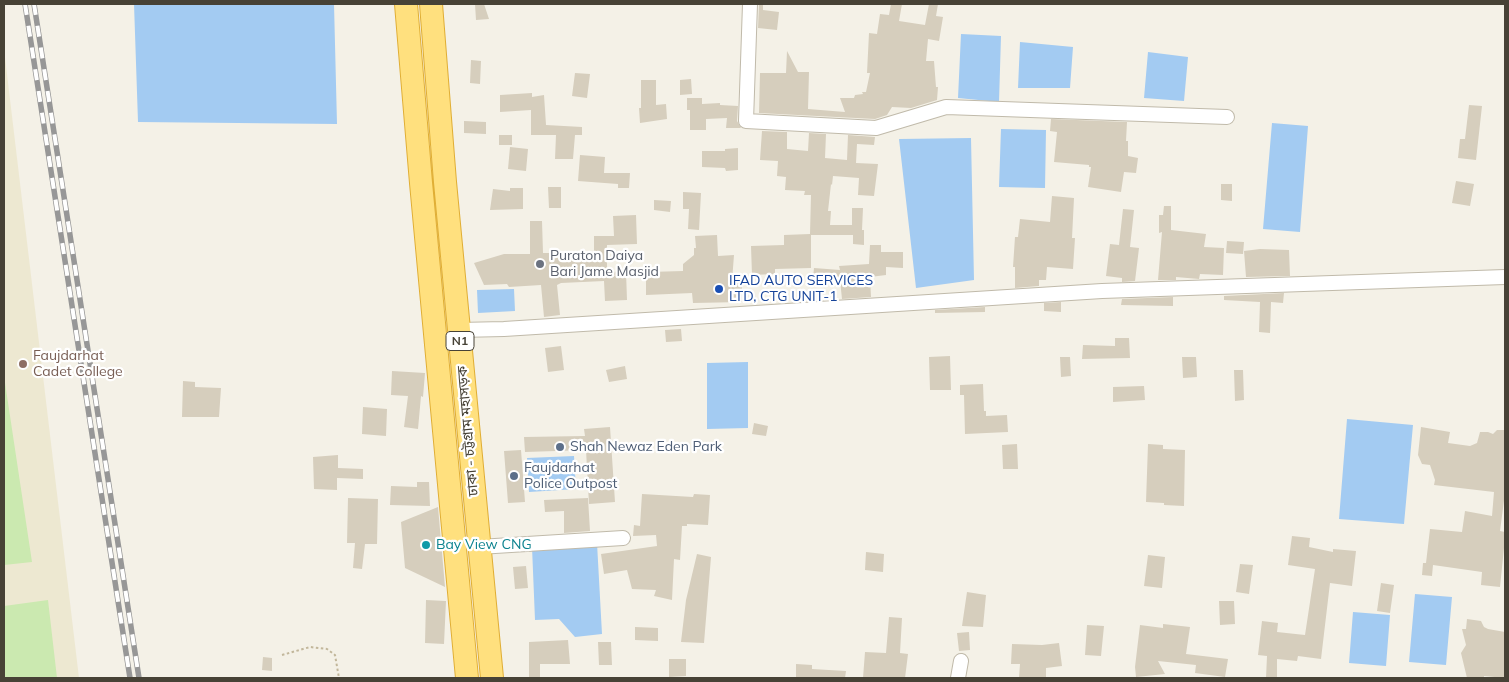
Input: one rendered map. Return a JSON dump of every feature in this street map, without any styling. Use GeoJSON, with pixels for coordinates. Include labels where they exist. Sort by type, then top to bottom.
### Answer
{"type":"FeatureCollection","features":[{"type":"Feature","properties":{"kind":"highway","name":"ঢাকা - চট্টগ্রাম মহাসড়ক"},"geometry":{"type":"LineString","coordinates":[[406,4],[467,678]]}},
{"type":"Feature","properties":{"kind":"highway","name":"ঢাকা - চট্টগ্রাম মহাসড়ক"},"geometry":{"type":"LineString","coordinates":[[431,4],[492,678]]}},
{"type":"Feature","properties":{"kind":"street"},"geometry":{"type":"LineString","coordinates":[[750,4],[746,121],[876,128],[946,106],[1226,117]]}},
{"type":"Feature","properties":{"kind":"street"},"geometry":{"type":"LineString","coordinates":[[459,330],[504,329],[1102,292],[1505,277]]}},
{"type":"Feature","properties":{"kind":"street"},"geometry":{"type":"LineString","coordinates":[[479,548],[623,538]]}},
{"type":"Feature","properties":{"kind":"street"},"geometry":{"type":"LineString","coordinates":[[958,678],[961,661]]}},
{"type":"Feature","properties":{"kind":"path"},"geometry":{"type":"LineString","coordinates":[[282,655],[310,647],[327,649],[335,654],[339,678]]}},
{"type":"Feature","properties":{"kind":"shaded area","name":"Faujdarhat Cadet College"},"geometry":{"type":"Polygon","coordinates":[[[4,49],[79,678],[4,678],[4,49]]]}},
{"type":"Feature","properties":{"kind":"green space"},"geometry":{"type":"Polygon","coordinates":[[[4,376],[32,562],[4,565],[4,376]]]}},
{"type":"Feature","properties":{"kind":"green space"},"geometry":{"type":"Polygon","coordinates":[[[48,600],[57,678],[4,678],[4,606],[48,600]]]}},
{"type":"Feature","properties":{"kind":"water"},"geometry":{"type":"Polygon","coordinates":[[[134,4],[334,4],[337,124],[138,122],[134,4]]]}},
{"type":"Feature","properties":{"kind":"water"},"geometry":{"type":"Polygon","coordinates":[[[961,34],[1001,36],[999,102],[958,98],[961,34]]]}},
{"type":"Feature","properties":{"kind":"water"},"geometry":{"type":"Polygon","coordinates":[[[1020,42],[1073,47],[1070,88],[1018,88],[1020,42]]]}},
{"type":"Feature","properties":{"kind":"water"},"geometry":{"type":"Polygon","coordinates":[[[1148,52],[1188,57],[1184,101],[1144,98],[1148,52]]]}},
{"type":"Feature","properties":{"kind":"water"},"geometry":{"type":"Polygon","coordinates":[[[1272,123],[1308,126],[1300,232],[1263,229],[1272,123]]]}},
{"type":"Feature","properties":{"kind":"water"},"geometry":{"type":"Polygon","coordinates":[[[1001,129],[1046,130],[1045,188],[999,187],[1001,129]]]}},
{"type":"Feature","properties":{"kind":"water"},"geometry":{"type":"Polygon","coordinates":[[[971,138],[974,280],[916,288],[899,139],[971,138]]]}},
{"type":"Feature","properties":{"kind":"water"},"geometry":{"type":"Polygon","coordinates":[[[514,289],[515,311],[478,313],[477,290],[514,289]]]}},
{"type":"Feature","properties":{"kind":"water"},"geometry":{"type":"Polygon","coordinates":[[[748,362],[748,428],[707,429],[707,363],[748,362]]]}},
{"type":"Feature","properties":{"kind":"water"},"geometry":{"type":"Polygon","coordinates":[[[1347,419],[1413,425],[1404,524],[1339,519],[1347,419]]]}},
{"type":"Feature","properties":{"kind":"water"},"geometry":{"type":"Polygon","coordinates":[[[574,456],[576,489],[529,492],[527,458],[574,456]]]}},
{"type":"Feature","properties":{"kind":"water"},"geometry":{"type":"Polygon","coordinates":[[[597,543],[602,634],[575,637],[559,619],[535,620],[532,547],[597,543]]]}},
{"type":"Feature","properties":{"kind":"water"},"geometry":{"type":"Polygon","coordinates":[[[1415,594],[1452,597],[1446,665],[1409,662],[1415,594]]]}},
{"type":"Feature","properties":{"kind":"water"},"geometry":{"type":"Polygon","coordinates":[[[1353,612],[1390,615],[1386,666],[1349,663],[1353,612]]]}},
{"type":"Feature","properties":{"kind":"building"},"geometry":{"type":"Polygon","coordinates":[[[475,4],[484,4],[489,19],[476,20],[475,4]]]}},
{"type":"Feature","properties":{"kind":"building"},"geometry":{"type":"Polygon","coordinates":[[[759,4],[763,4],[763,10],[779,12],[777,30],[758,28],[759,4]]]}},
{"type":"Feature","properties":{"kind":"building"},"geometry":{"type":"Polygon","coordinates":[[[891,4],[902,4],[899,21],[925,25],[929,4],[938,4],[936,16],[943,17],[939,41],[928,39],[926,61],[934,61],[936,87],[938,87],[937,100],[911,108],[892,107],[887,115],[875,119],[759,113],[760,73],[786,73],[787,51],[798,72],[809,72],[808,109],[845,112],[840,98],[854,98],[855,95],[866,92],[870,73],[867,73],[869,33],[877,34],[880,14],[889,15],[891,4]]]}},
{"type":"Feature","properties":{"kind":"building"},"geometry":{"type":"Polygon","coordinates":[[[471,60],[481,61],[480,84],[470,83],[471,60]]]}},
{"type":"Feature","properties":{"kind":"building"},"geometry":{"type":"Polygon","coordinates":[[[575,73],[590,74],[587,98],[572,96],[575,73]]]}},
{"type":"Feature","properties":{"kind":"building"},"geometry":{"type":"Polygon","coordinates":[[[691,79],[692,94],[680,95],[680,80],[691,79]]]}},
{"type":"Feature","properties":{"kind":"building"},"geometry":{"type":"Polygon","coordinates":[[[641,80],[656,80],[656,105],[666,104],[667,119],[640,123],[641,80]]]}},
{"type":"Feature","properties":{"kind":"building"},"geometry":{"type":"Polygon","coordinates":[[[532,93],[532,97],[544,95],[546,125],[582,127],[582,135],[575,135],[573,159],[555,159],[556,135],[531,135],[531,110],[500,112],[500,95],[532,93]]]}},
{"type":"Feature","properties":{"kind":"building"},"geometry":{"type":"Polygon","coordinates":[[[687,98],[702,98],[702,104],[720,103],[720,105],[738,106],[737,121],[741,128],[726,128],[727,118],[706,119],[706,130],[690,130],[690,110],[687,110],[687,98]]]}},
{"type":"Feature","properties":{"kind":"building"},"geometry":{"type":"Polygon","coordinates":[[[1469,105],[1482,106],[1476,160],[1458,158],[1460,139],[1465,139],[1469,105]]]}},
{"type":"Feature","properties":{"kind":"building"},"geometry":{"type":"Polygon","coordinates":[[[1051,119],[1127,122],[1126,141],[1128,141],[1128,156],[1138,158],[1136,173],[1124,172],[1121,192],[1088,187],[1091,167],[1089,165],[1054,162],[1057,132],[1050,131],[1051,119]]]}},
{"type":"Feature","properties":{"kind":"building"},"geometry":{"type":"Polygon","coordinates":[[[464,121],[486,122],[486,134],[464,133],[464,121]]]}},
{"type":"Feature","properties":{"kind":"building"},"geometry":{"type":"Polygon","coordinates":[[[762,131],[787,132],[787,149],[808,151],[809,133],[826,134],[825,158],[847,160],[848,135],[875,137],[874,145],[857,144],[856,163],[878,164],[874,196],[858,195],[859,178],[833,176],[828,211],[831,211],[830,225],[852,225],[852,208],[863,208],[862,230],[864,230],[864,245],[853,244],[853,235],[811,235],[811,268],[775,269],[775,274],[752,275],[751,246],[784,245],[784,235],[810,234],[811,195],[804,195],[805,191],[785,190],[786,177],[777,176],[778,161],[760,160],[762,131]]]}},
{"type":"Feature","properties":{"kind":"building"},"geometry":{"type":"Polygon","coordinates":[[[499,135],[512,135],[512,145],[499,145],[499,135]]]}},
{"type":"Feature","properties":{"kind":"building"},"geometry":{"type":"Polygon","coordinates":[[[510,147],[528,149],[526,171],[508,169],[510,147]]]}},
{"type":"Feature","properties":{"kind":"building"},"geometry":{"type":"Polygon","coordinates":[[[738,148],[738,170],[726,171],[725,168],[702,167],[702,151],[725,151],[725,149],[738,148]]]}},
{"type":"Feature","properties":{"kind":"building"},"geometry":{"type":"Polygon","coordinates":[[[580,155],[605,157],[604,173],[630,173],[629,188],[618,188],[618,184],[578,181],[580,155]]]}},
{"type":"Feature","properties":{"kind":"building"},"geometry":{"type":"Polygon","coordinates":[[[1456,181],[1474,184],[1470,206],[1452,203],[1456,181]]]}},
{"type":"Feature","properties":{"kind":"building"},"geometry":{"type":"Polygon","coordinates":[[[1221,184],[1232,184],[1232,201],[1221,200],[1221,184]]]}},
{"type":"Feature","properties":{"kind":"building"},"geometry":{"type":"Polygon","coordinates":[[[548,187],[561,187],[561,208],[549,208],[548,187]]]}},
{"type":"Feature","properties":{"kind":"building"},"geometry":{"type":"Polygon","coordinates":[[[510,188],[523,188],[523,209],[490,210],[493,189],[510,191],[510,188]]]}},
{"type":"Feature","properties":{"kind":"building"},"geometry":{"type":"Polygon","coordinates":[[[683,192],[701,193],[699,230],[688,229],[689,209],[683,209],[683,192]]]}},
{"type":"Feature","properties":{"kind":"building"},"geometry":{"type":"Polygon","coordinates":[[[1052,196],[1074,198],[1072,238],[1075,238],[1073,269],[1047,267],[1046,280],[1039,280],[1039,286],[1015,288],[1015,267],[1013,267],[1015,237],[1018,237],[1020,219],[1050,222],[1052,196]]]}},
{"type":"Feature","properties":{"kind":"building"},"geometry":{"type":"Polygon","coordinates":[[[654,200],[671,201],[670,212],[654,210],[654,200]]]}},
{"type":"Feature","properties":{"kind":"building"},"geometry":{"type":"Polygon","coordinates":[[[1164,206],[1171,206],[1171,230],[1206,234],[1204,247],[1224,248],[1223,275],[1200,274],[1199,279],[1176,277],[1176,280],[1158,280],[1162,232],[1159,233],[1159,215],[1163,215],[1164,206]]]}},
{"type":"Feature","properties":{"kind":"building"},"geometry":{"type":"Polygon","coordinates":[[[1123,209],[1134,210],[1130,247],[1139,248],[1135,281],[1122,282],[1122,278],[1106,276],[1110,244],[1119,245],[1123,209]]]}},
{"type":"Feature","properties":{"kind":"building"},"geometry":{"type":"Polygon","coordinates":[[[636,215],[637,244],[607,245],[607,272],[626,271],[627,300],[605,301],[604,281],[561,283],[557,285],[560,315],[544,317],[541,285],[509,287],[507,284],[484,285],[474,263],[504,254],[530,254],[530,221],[542,221],[543,253],[558,253],[558,255],[594,253],[594,236],[614,236],[613,216],[636,215]]]}},
{"type":"Feature","properties":{"kind":"building"},"geometry":{"type":"Polygon","coordinates":[[[717,235],[718,256],[734,255],[732,281],[742,281],[742,302],[693,303],[692,293],[646,295],[646,274],[649,274],[649,272],[683,271],[683,264],[694,255],[694,248],[696,248],[695,236],[717,235]]]}},
{"type":"Feature","properties":{"kind":"building"},"geometry":{"type":"Polygon","coordinates":[[[1227,241],[1244,242],[1243,254],[1226,253],[1227,241]]]}},
{"type":"Feature","properties":{"kind":"building"},"geometry":{"type":"Polygon","coordinates":[[[870,245],[881,245],[881,252],[903,252],[903,268],[886,267],[886,275],[870,277],[871,297],[842,299],[840,280],[813,278],[814,268],[840,270],[839,266],[869,264],[870,245]]]}},
{"type":"Feature","properties":{"kind":"building"},"geometry":{"type":"Polygon","coordinates":[[[1260,249],[1289,250],[1290,276],[1246,277],[1244,251],[1260,249]]]}},
{"type":"Feature","properties":{"kind":"building"},"geometry":{"type":"Polygon","coordinates":[[[1284,293],[1283,303],[1271,302],[1270,333],[1259,332],[1260,302],[1224,300],[1224,296],[1284,293]]]}},
{"type":"Feature","properties":{"kind":"building"},"geometry":{"type":"Polygon","coordinates":[[[1173,297],[1173,306],[1121,305],[1122,299],[1173,297]]]}},
{"type":"Feature","properties":{"kind":"building"},"geometry":{"type":"Polygon","coordinates":[[[1061,302],[1061,312],[1044,311],[1044,303],[1061,302]]]}},
{"type":"Feature","properties":{"kind":"building"},"geometry":{"type":"Polygon","coordinates":[[[985,307],[985,312],[935,313],[935,310],[985,307]]]}},
{"type":"Feature","properties":{"kind":"building"},"geometry":{"type":"Polygon","coordinates":[[[681,329],[682,341],[666,342],[665,330],[681,329]]]}},
{"type":"Feature","properties":{"kind":"building"},"geometry":{"type":"Polygon","coordinates":[[[1115,338],[1129,338],[1130,358],[1082,359],[1083,345],[1115,346],[1115,338]]]}},
{"type":"Feature","properties":{"kind":"building"},"geometry":{"type":"Polygon","coordinates":[[[561,346],[564,370],[548,372],[545,348],[561,346]]]}},
{"type":"Feature","properties":{"kind":"building"},"geometry":{"type":"Polygon","coordinates":[[[950,356],[951,390],[930,390],[929,357],[950,356]]]}},
{"type":"Feature","properties":{"kind":"building"},"geometry":{"type":"Polygon","coordinates":[[[1060,357],[1070,357],[1071,376],[1061,377],[1060,357]]]}},
{"type":"Feature","properties":{"kind":"building"},"geometry":{"type":"Polygon","coordinates":[[[1182,357],[1196,357],[1197,377],[1183,378],[1182,357]]]}},
{"type":"Feature","properties":{"kind":"building"},"geometry":{"type":"Polygon","coordinates":[[[625,366],[627,379],[609,382],[606,370],[625,366]]]}},
{"type":"Feature","properties":{"kind":"building"},"geometry":{"type":"Polygon","coordinates":[[[1234,370],[1243,370],[1244,400],[1235,401],[1234,370]]]}},
{"type":"Feature","properties":{"kind":"building"},"geometry":{"type":"Polygon","coordinates":[[[392,371],[425,373],[418,429],[404,427],[408,396],[391,395],[392,371]]]}},
{"type":"Feature","properties":{"kind":"building"},"geometry":{"type":"Polygon","coordinates":[[[183,381],[195,382],[195,387],[221,388],[219,417],[182,417],[183,381]]]}},
{"type":"Feature","properties":{"kind":"building"},"geometry":{"type":"Polygon","coordinates":[[[983,384],[984,411],[986,411],[986,416],[1007,415],[1008,432],[965,434],[964,395],[960,395],[960,385],[983,384]]]}},
{"type":"Feature","properties":{"kind":"building"},"geometry":{"type":"Polygon","coordinates":[[[1144,386],[1145,400],[1113,402],[1113,387],[1144,386]]]}},
{"type":"Feature","properties":{"kind":"building"},"geometry":{"type":"Polygon","coordinates":[[[363,407],[387,409],[386,436],[362,434],[363,407]]]}},
{"type":"Feature","properties":{"kind":"building"},"geometry":{"type":"Polygon","coordinates":[[[754,423],[768,426],[766,436],[752,434],[754,423]]]}},
{"type":"Feature","properties":{"kind":"building"},"geometry":{"type":"Polygon","coordinates":[[[610,427],[615,502],[589,504],[586,450],[525,452],[524,437],[585,436],[584,429],[610,427]]]}},
{"type":"Feature","properties":{"kind":"building"},"geometry":{"type":"Polygon","coordinates":[[[1421,427],[1450,432],[1448,443],[1470,446],[1477,443],[1480,432],[1493,434],[1497,430],[1505,430],[1505,493],[1500,531],[1505,532],[1505,538],[1500,587],[1481,585],[1482,572],[1433,565],[1432,576],[1422,575],[1423,563],[1426,563],[1430,529],[1462,532],[1465,511],[1492,516],[1494,492],[1434,485],[1435,480],[1430,465],[1422,464],[1418,455],[1421,427]]]}},
{"type":"Feature","properties":{"kind":"building"},"geometry":{"type":"Polygon","coordinates":[[[1017,444],[1018,469],[1003,469],[1002,445],[1017,444]]]}},
{"type":"Feature","properties":{"kind":"building"},"geometry":{"type":"Polygon","coordinates":[[[1148,444],[1163,445],[1163,449],[1185,450],[1184,506],[1146,502],[1148,444]]]}},
{"type":"Feature","properties":{"kind":"building","name":"Faujdarhat Police Outpost"},"geometry":{"type":"Polygon","coordinates":[[[521,450],[525,502],[508,503],[504,451],[521,450]]]}},
{"type":"Feature","properties":{"kind":"building"},"geometry":{"type":"Polygon","coordinates":[[[338,455],[338,468],[363,469],[363,479],[337,478],[337,490],[314,489],[313,457],[338,455]]]}},
{"type":"Feature","properties":{"kind":"building"},"geometry":{"type":"Polygon","coordinates":[[[417,482],[429,482],[430,506],[390,505],[391,486],[417,487],[417,482]]]}},
{"type":"Feature","properties":{"kind":"building"},"geometry":{"type":"Polygon","coordinates":[[[642,494],[693,497],[694,494],[710,495],[708,525],[687,524],[687,526],[682,526],[680,560],[674,559],[672,600],[654,596],[656,590],[632,589],[627,570],[604,574],[601,554],[657,546],[656,535],[633,536],[634,525],[640,526],[642,494]]]}},
{"type":"Feature","properties":{"kind":"building"},"geometry":{"type":"Polygon","coordinates":[[[348,498],[378,499],[377,544],[365,544],[362,569],[353,568],[355,543],[347,543],[348,498]]]}},
{"type":"Feature","properties":{"kind":"building"},"geometry":{"type":"Polygon","coordinates":[[[588,498],[590,531],[564,533],[564,511],[545,512],[544,500],[588,498]]]}},
{"type":"Feature","properties":{"kind":"building","name":"Bay View CNG"},"geometry":{"type":"Polygon","coordinates":[[[438,507],[445,587],[405,568],[401,522],[438,507]]]}},
{"type":"Feature","properties":{"kind":"building"},"geometry":{"type":"Polygon","coordinates":[[[1292,536],[1310,538],[1309,547],[1333,552],[1333,549],[1356,551],[1352,586],[1330,583],[1321,659],[1298,656],[1297,661],[1277,659],[1277,678],[1266,678],[1267,656],[1258,655],[1262,621],[1278,623],[1277,632],[1305,635],[1315,569],[1288,565],[1292,536]]]}},
{"type":"Feature","properties":{"kind":"building"},"geometry":{"type":"Polygon","coordinates":[[[866,552],[884,554],[883,572],[865,570],[866,552]]]}},
{"type":"Feature","properties":{"kind":"building"},"geometry":{"type":"Polygon","coordinates":[[[697,554],[711,557],[704,643],[681,642],[686,600],[697,554]]]}},
{"type":"Feature","properties":{"kind":"building"},"geometry":{"type":"Polygon","coordinates":[[[1148,555],[1165,557],[1162,588],[1144,586],[1148,555]]]}},
{"type":"Feature","properties":{"kind":"building"},"geometry":{"type":"Polygon","coordinates":[[[1240,564],[1253,565],[1249,594],[1236,592],[1240,564]]]}},
{"type":"Feature","properties":{"kind":"building"},"geometry":{"type":"Polygon","coordinates":[[[526,566],[528,588],[515,589],[513,567],[526,566]]]}},
{"type":"Feature","properties":{"kind":"building"},"geometry":{"type":"Polygon","coordinates":[[[1381,583],[1394,585],[1390,613],[1377,611],[1381,583]]]}},
{"type":"Feature","properties":{"kind":"building"},"geometry":{"type":"Polygon","coordinates":[[[967,592],[986,595],[983,627],[962,626],[967,592]]]}},
{"type":"Feature","properties":{"kind":"building"},"geometry":{"type":"Polygon","coordinates":[[[426,600],[446,601],[444,644],[425,643],[426,600]]]}},
{"type":"Feature","properties":{"kind":"building"},"geometry":{"type":"Polygon","coordinates":[[[1219,601],[1234,601],[1235,624],[1220,625],[1219,601]]]}},
{"type":"Feature","properties":{"kind":"building"},"geometry":{"type":"Polygon","coordinates":[[[889,617],[902,618],[900,653],[908,654],[905,678],[863,678],[865,652],[886,653],[889,617]]]}},
{"type":"Feature","properties":{"kind":"building"},"geometry":{"type":"Polygon","coordinates":[[[1467,619],[1481,621],[1484,627],[1488,629],[1505,632],[1505,678],[1484,676],[1484,678],[1467,678],[1461,653],[1466,645],[1462,629],[1466,629],[1467,619]]]}},
{"type":"Feature","properties":{"kind":"building"},"geometry":{"type":"Polygon","coordinates":[[[1163,624],[1190,627],[1186,654],[1228,659],[1225,677],[1195,673],[1196,665],[1158,661],[1165,674],[1136,677],[1135,667],[1140,625],[1163,628],[1163,624]]]}},
{"type":"Feature","properties":{"kind":"building"},"geometry":{"type":"Polygon","coordinates":[[[1087,625],[1104,626],[1101,656],[1085,655],[1087,625]]]}},
{"type":"Feature","properties":{"kind":"building"},"geometry":{"type":"Polygon","coordinates":[[[635,627],[658,628],[658,641],[635,640],[635,627]]]}},
{"type":"Feature","properties":{"kind":"building"},"geometry":{"type":"Polygon","coordinates":[[[969,632],[970,650],[959,651],[957,633],[969,632]]]}},
{"type":"Feature","properties":{"kind":"building"},"geometry":{"type":"Polygon","coordinates":[[[568,640],[570,664],[540,664],[540,678],[529,678],[529,642],[568,640]]]}},
{"type":"Feature","properties":{"kind":"building"},"geometry":{"type":"Polygon","coordinates":[[[598,642],[611,642],[612,665],[599,665],[598,642]]]}},
{"type":"Feature","properties":{"kind":"building"},"geometry":{"type":"Polygon","coordinates":[[[1059,643],[1062,666],[1046,668],[1046,678],[1019,678],[1020,664],[1011,664],[1012,644],[1042,645],[1059,643]]]}},
{"type":"Feature","properties":{"kind":"building"},"geometry":{"type":"Polygon","coordinates":[[[263,657],[272,658],[272,671],[262,670],[263,657]]]}},
{"type":"Feature","properties":{"kind":"building"},"geometry":{"type":"Polygon","coordinates":[[[669,659],[686,659],[686,676],[669,677],[669,659]]]}},
{"type":"Feature","properties":{"kind":"building"},"geometry":{"type":"Polygon","coordinates":[[[796,664],[812,665],[812,669],[846,671],[845,678],[796,678],[796,664]]]}},
{"type":"Feature","properties":{"kind":"railway"},"geometry":{"type":"LineString","coordinates":[[25,4],[130,678]]}},
{"type":"Feature","properties":{"kind":"railway"},"geometry":{"type":"LineString","coordinates":[[34,4],[139,678]]}},
{"type":"Feature","properties":{"kind":"place","name":"Puraton Daiya Bari Jame Masjid"},"geometry":{"type":"Point","coordinates":[540,264]}},
{"type":"Feature","properties":{"kind":"place","name":"IFAD AUTO SERVICES LTD, CTG UNIT-1"},"geometry":{"type":"Point","coordinates":[719,289]}},
{"type":"Feature","properties":{"kind":"place","name":"Faujdarhat Cadet College"},"geometry":{"type":"Point","coordinates":[23,364]}},
{"type":"Feature","properties":{"kind":"place","name":"Shah Newaz Eden Park"},"geometry":{"type":"Point","coordinates":[560,447]}},
{"type":"Feature","properties":{"kind":"place","name":"Faujdarhat Police Outpost"},"geometry":{"type":"Point","coordinates":[514,476]}},
{"type":"Feature","properties":{"kind":"place","name":"Bay View CNG"},"geometry":{"type":"Point","coordinates":[426,545]}}]}
